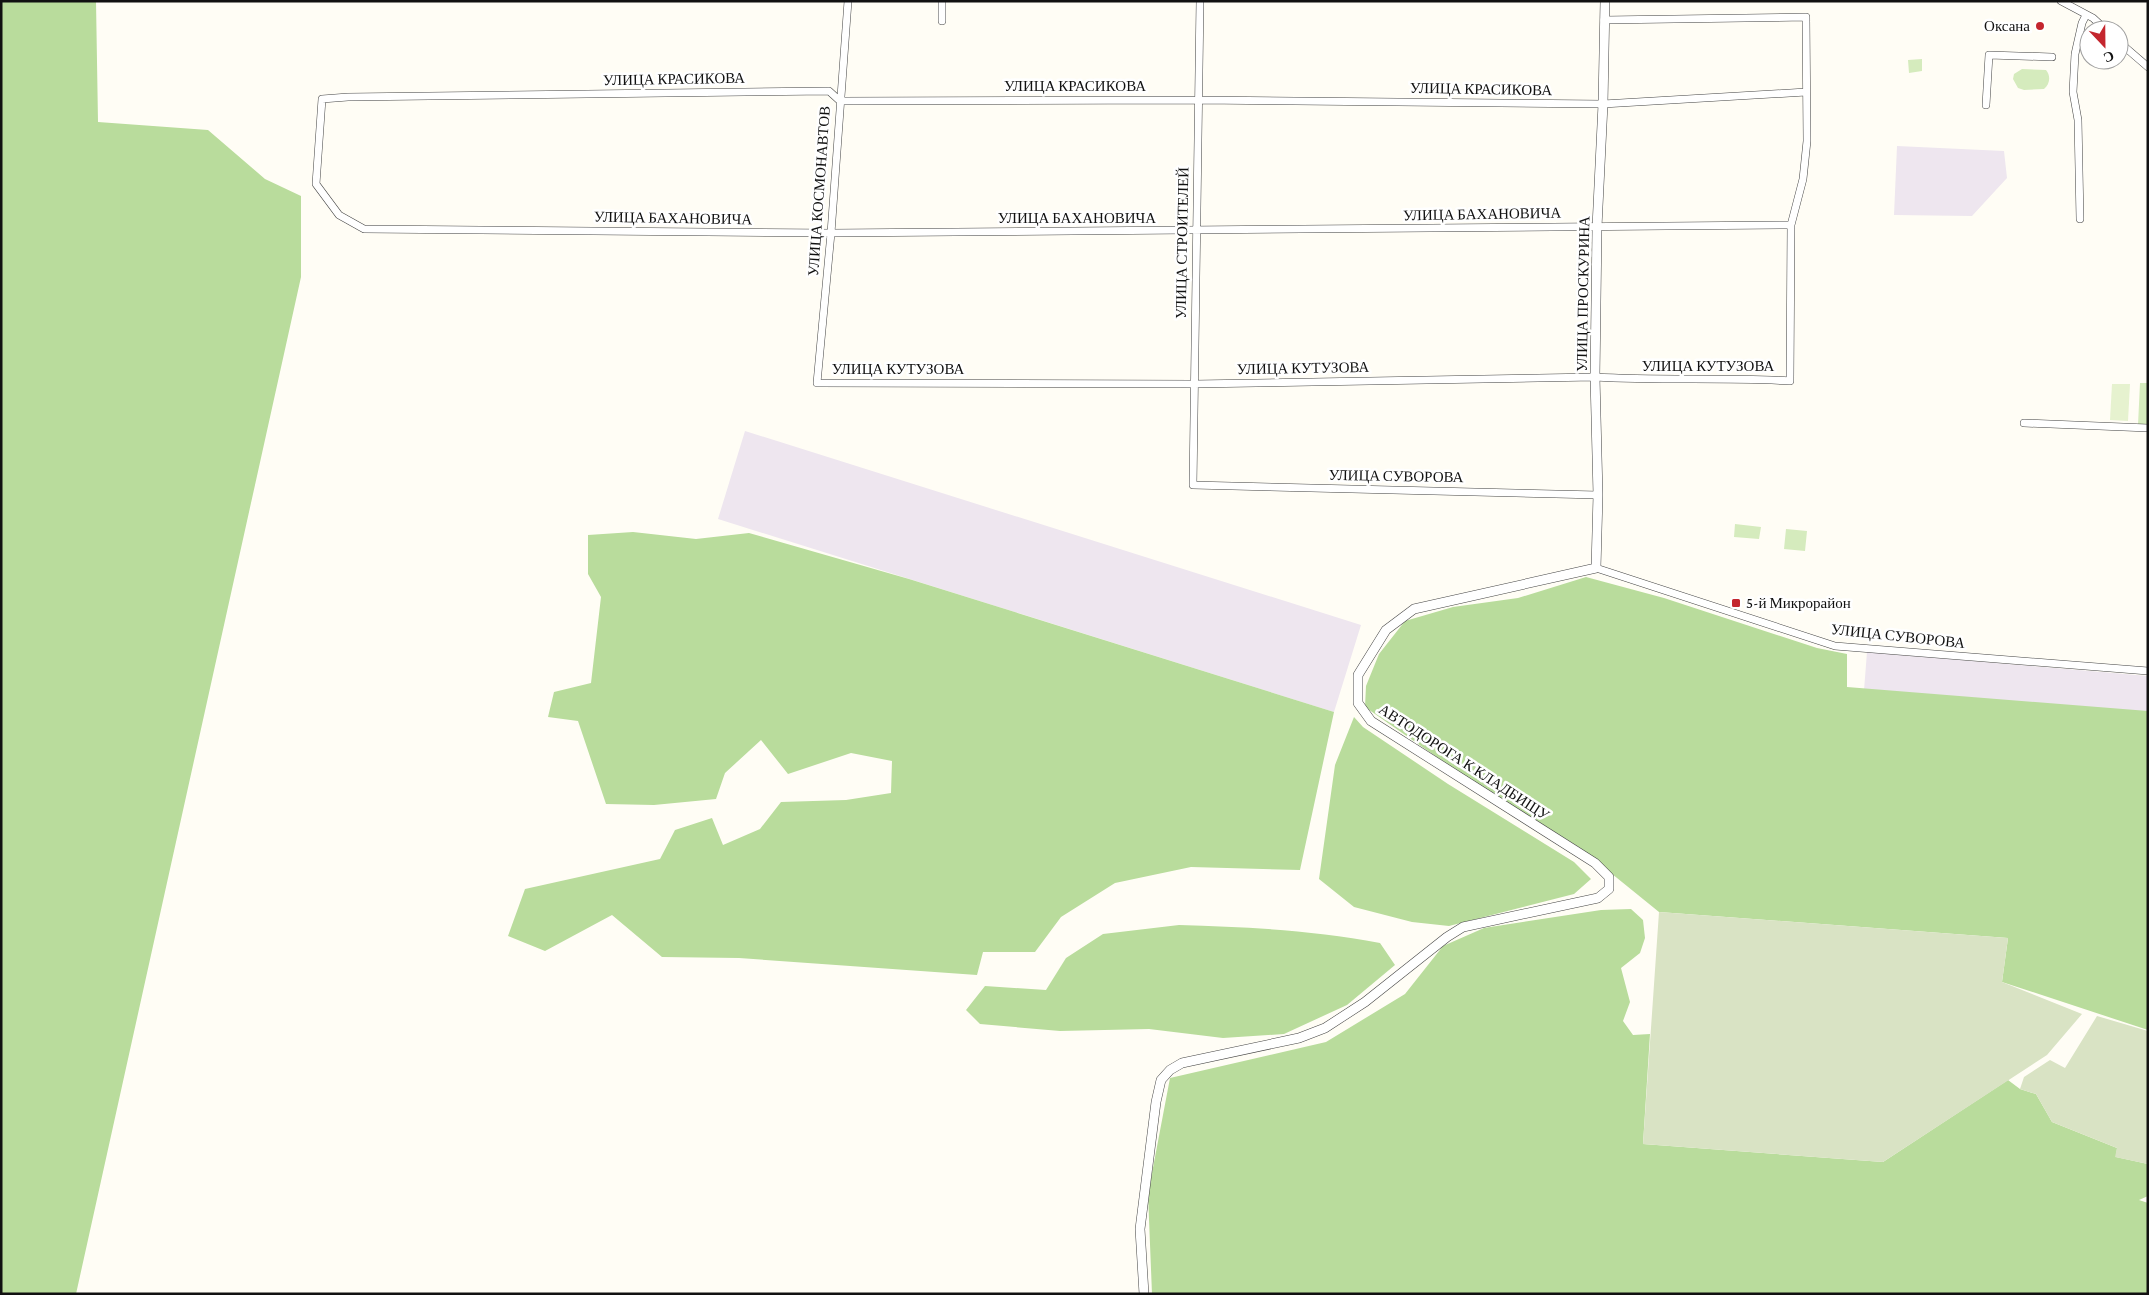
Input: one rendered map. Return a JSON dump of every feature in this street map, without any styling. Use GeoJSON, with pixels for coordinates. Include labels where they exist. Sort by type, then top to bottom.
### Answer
{"type":"FeatureCollection","features":[{"type":"Feature","properties":{"kind":"street","name":"УЛИЦА КОСМОНАВТОВ"},"geometry":{"type":"LineString","coordinates":[[817,383],[831,233],[848,1]]}},
{"type":"Feature","properties":{"kind":"street"},"geometry":{"type":"LineString","coordinates":[[942,1],[942,21]]}},
{"type":"Feature","properties":{"kind":"street","name":"УЛИЦА СТРОИТЕЛЕЙ"},"geometry":{"type":"LineString","coordinates":[[1193,485],[1195,231],[1200,100],[1200,1]]}},
{"type":"Feature","properties":{"kind":"street","name":"УЛИЦА ПРОСКУРИНА"},"geometry":{"type":"LineString","coordinates":[[1596,568],[1598,495],[1595,377],[1597,227],[1603,104],[1605,1]]}},
{"type":"Feature","properties":{"kind":"street"},"geometry":{"type":"LineString","coordinates":[[2061,1],[2095,20]]}},
{"type":"Feature","properties":{"kind":"street"},"geometry":{"type":"LineString","coordinates":[[2080,219],[2078,120],[2073,92],[2075,54],[2082,23],[2086,15]]}},
{"type":"Feature","properties":{"kind":"street"},"geometry":{"type":"LineString","coordinates":[[1604,20],[1806,17],[1808,123],[1806,151],[1803,179],[1791,225]]}},
{"type":"Feature","properties":{"kind":"street"},"geometry":{"type":"LineString","coordinates":[[2129,51],[2148,68]]}},
{"type":"Feature","properties":{"kind":"street"},"geometry":{"type":"LineString","coordinates":[[1986,105],[1988,55],[2052,57]]}},
{"type":"Feature","properties":{"kind":"street","name":"УЛИЦА КРАСИКОВА"},"geometry":{"type":"LineString","coordinates":[[364,229],[339,215],[316,184],[322,99],[348,97],[829,91],[840,101],[1200,100],[1603,104],[1806,92]]}},
{"type":"Feature","properties":{"kind":"street","name":"УЛИЦА БАХАНОВИЧА"},"geometry":{"type":"LineString","coordinates":[[364,229],[831,233],[1791,225]]}},
{"type":"Feature","properties":{"kind":"street","name":"УЛИЦА КУТУЗОВА"},"geometry":{"type":"LineString","coordinates":[[817,383],[1194,384],[1595,377],[1652,380],[1739,378],[1790,381],[1791,225]]}},
{"type":"Feature","properties":{"kind":"street"},"geometry":{"type":"LineString","coordinates":[[2024,423],[2148,428]]}},
{"type":"Feature","properties":{"kind":"street","name":"УЛИЦА СУВОРОВА"},"geometry":{"type":"LineString","coordinates":[[1193,485],[1598,495]]}},
{"type":"Feature","properties":{"kind":"street","name":"УЛИЦА СУВОРОВА"},"geometry":{"type":"LineString","coordinates":[[1596,568],[1835,646],[2148,672]]}},
{"type":"Feature","properties":{"kind":"street","name":"АВТОДОРОГА К КЛАДБИЩУ"},"geometry":{"type":"LineString","coordinates":[[1144,1294],[1140,1229],[1142,1209],[1156,1102],[1161,1080],[1170,1070],[1182,1063],[1299,1038],[1325,1028],[1364,1002],[1447,937],[1463,927],[1598,898],[1609,889],[1609,877],[1595,863],[1371,721],[1358,703],[1358,675],[1386,630],[1414,609],[1596,568]]}},
{"type":"Feature","properties":{"kind":"shaded area"},"geometry":{"type":"Polygon","coordinates":[[[1897,146],[2004,151],[2007,178],[1972,216],[1894,215],[1897,146]]]}},
{"type":"Feature","properties":{"kind":"shaded area"},"geometry":{"type":"Polygon","coordinates":[[[745,431],[1361,625],[1334,712],[718,519],[745,431]]]}},
{"type":"Feature","properties":{"kind":"shaded area"},"geometry":{"type":"Polygon","coordinates":[[[1867,652],[2148,676],[2148,727],[1863,703],[1867,652]]]}},
{"type":"Feature","properties":{"kind":"green space"},"geometry":{"type":"Polygon","coordinates":[[[1,1],[96,1],[98,122],[208,130],[265,179],[301,196],[301,277],[76,1294],[1,1294],[1,1]]]}},
{"type":"Feature","properties":{"kind":"green space"},"geometry":{"type":"Polygon","coordinates":[[[1922,59],[1922,71],[1909,73],[1908,60],[1922,59]]]}},
{"type":"Feature","properties":{"kind":"green space"},"geometry":{"type":"Polygon","coordinates":[[[2022,69],[2046,70],[2049,77],[2048,85],[2044,89],[2024,90],[2018,88],[2013,79],[2014,74],[2022,69]]]}},
{"type":"Feature","properties":{"kind":"green space"},"geometry":{"type":"Polygon","coordinates":[[[2140,383],[2148,383],[2148,425],[2138,425],[2140,383]]]}},
{"type":"Feature","properties":{"kind":"green space"},"geometry":{"type":"Polygon","coordinates":[[[2112,384],[2130,384],[2128,421],[2110,420],[2112,384]]]}},
{"type":"Feature","properties":{"kind":"green space"},"geometry":{"type":"Polygon","coordinates":[[[1735,524],[1761,527],[1759,539],[1734,537],[1735,524]]]}},
{"type":"Feature","properties":{"kind":"green space"},"geometry":{"type":"Polygon","coordinates":[[[1786,529],[1807,531],[1805,551],[1784,549],[1786,529]]]}},
{"type":"Feature","properties":{"kind":"green space"},"geometry":{"type":"Polygon","coordinates":[[[633,532],[696,539],[749,533],[909,579],[1334,712],[1300,870],[1191,867],[1115,883],[1061,917],[1035,952],[983,952],[977,975],[739,958],[662,957],[612,915],[545,951],[508,936],[525,889],[660,859],[675,830],[712,818],[723,845],[760,829],[781,802],[846,800],[891,793],[892,761],[851,753],[788,774],[761,740],[725,773],[716,799],[654,805],[606,804],[578,721],[548,717],[554,692],[591,683],[601,597],[588,574],[588,535],[633,532]]]}},
{"type":"Feature","properties":{"kind":"green space"},"geometry":{"type":"Polygon","coordinates":[[[1586,577],[1664,598],[1817,648],[1847,654],[1847,687],[2148,711],[2148,1030],[2002,982],[2008,938],[1659,912],[1580,848],[1451,767],[1365,707],[1366,686],[1379,654],[1405,621],[1453,607],[1518,598],[1586,577]]]}},
{"type":"Feature","properties":{"kind":"green space"},"geometry":{"type":"Polygon","coordinates":[[[1354,717],[1363,727],[1448,784],[1574,862],[1591,879],[1574,894],[1449,926],[1412,922],[1354,907],[1319,879],[1335,765],[1354,717]]]}},
{"type":"Feature","properties":{"kind":"green space"},"geometry":{"type":"Polygon","coordinates":[[[1631,909],[1643,920],[1645,938],[1640,953],[1621,968],[1630,1002],[1623,1021],[1633,1035],[1650,1034],[1643,1144],[1883,1162],[2008,1080],[2020,1089],[2036,1094],[2052,1122],[2117,1148],[2116,1157],[2148,1164],[2148,1196],[2139,1200],[2148,1203],[2148,1294],[1152,1294],[1148,1194],[1170,1078],[1326,1042],[1405,994],[1443,946],[1484,928],[1601,910],[1631,909]]]}},
{"type":"Feature","properties":{"kind":"green space"},"geometry":{"type":"Polygon","coordinates":[[[1659,912],[2008,938],[2002,982],[2082,1014],[2047,1055],[1883,1162],[1643,1144],[1659,912]]]}},
{"type":"Feature","properties":{"kind":"green space"},"geometry":{"type":"Polygon","coordinates":[[[1179,925],[1280,930],[1380,943],[1395,965],[1347,1005],[1284,1034],[1223,1038],[1149,1029],[1060,1031],[980,1024],[966,1010],[985,986],[1046,990],[1066,958],[1103,934],[1179,925]]]}},
{"type":"Feature","properties":{"kind":"green space"},"geometry":{"type":"Polygon","coordinates":[[[2097,1016],[2148,1031],[2148,1164],[2115,1157],[2117,1148],[2052,1122],[2036,1094],[2020,1089],[2024,1077],[2050,1060],[2065,1068],[2097,1016]]]}},
{"type":"Feature","properties":{"kind":"place","name":"Оксана"},"geometry":{"type":"Point","coordinates":[2040,26]}},
{"type":"Feature","properties":{"kind":"place","name":"5-й Микрорайон"},"geometry":{"type":"Point","coordinates":[1736,603]}}]}
